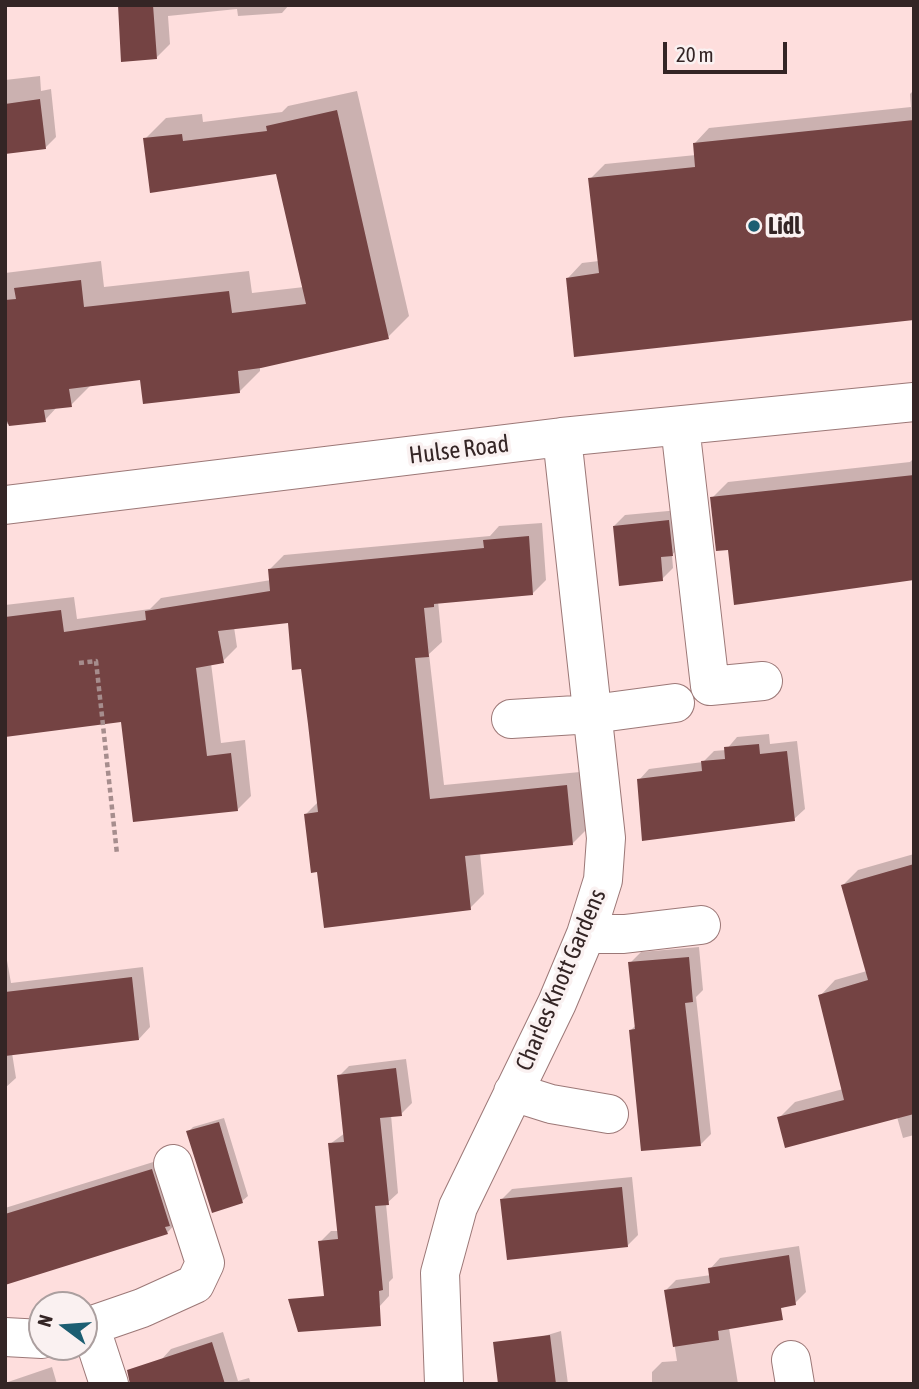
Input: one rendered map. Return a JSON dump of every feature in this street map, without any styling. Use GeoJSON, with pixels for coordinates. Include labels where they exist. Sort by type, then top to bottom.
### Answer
{"type":"FeatureCollection","features":[{"type":"Feature","properties":{"kind":"street","name":"Hulse Road"},"geometry":{"type":"LineString","coordinates":[[5,505],[562,438],[914,402]]}},
{"type":"Feature","properties":{"kind":"street"},"geometry":{"type":"LineString","coordinates":[[680,426],[710,686],[762,681]]}},
{"type":"Feature","properties":{"kind":"street","name":"Charles Knott Gardens"},"geometry":{"type":"LineString","coordinates":[[444,1384],[440,1273],[458,1207],[586,934],[603,880],[606,838],[562,438]]}},
{"type":"Feature","properties":{"kind":"street"},"geometry":{"type":"LineString","coordinates":[[511,719],[675,703]]}},
{"type":"Feature","properties":{"kind":"street"},"geometry":{"type":"LineString","coordinates":[[586,934],[624,934],[701,925]]}},
{"type":"Feature","properties":{"kind":"street"},"geometry":{"type":"LineString","coordinates":[[513,1093],[551,1104],[609,1114]]}},
{"type":"Feature","properties":{"kind":"street"},"geometry":{"type":"LineString","coordinates":[[98,1323],[142,1308],[195,1284],[205,1263],[173,1164]]}},
{"type":"Feature","properties":{"kind":"street"},"geometry":{"type":"LineString","coordinates":[[5,1337],[28,1338]]}},
{"type":"Feature","properties":{"kind":"street"},"geometry":{"type":"LineString","coordinates":[[98,1356],[109,1384]]}},
{"type":"Feature","properties":{"kind":"path"},"geometry":{"type":"LineString","coordinates":[[79,663],[96,661],[117,855]]}},
{"type":"Feature","properties":{"kind":"building"},"geometry":{"type":"Polygon","coordinates":[[[118,5],[153,5],[157,59],[121,62],[118,5]]]}},
{"type":"Feature","properties":{"kind":"building"},"geometry":{"type":"Polygon","coordinates":[[[40,99],[46,149],[5,154],[5,104],[40,99]]]}},
{"type":"Feature","properties":{"kind":"building"},"geometry":{"type":"Polygon","coordinates":[[[337,110],[389,339],[238,371],[240,393],[143,404],[140,380],[69,389],[72,407],[44,410],[46,422],[9,426],[5,416],[5,300],[16,299],[14,288],[81,280],[84,307],[229,291],[232,313],[306,304],[276,174],[150,193],[143,138],[182,134],[183,141],[267,131],[266,126],[337,110]]]}},
{"type":"Feature","properties":{"kind":"building","name":"Lidl"},"geometry":{"type":"Polygon","coordinates":[[[914,120],[914,320],[574,357],[566,278],[599,273],[588,178],[695,167],[693,143],[914,120]]]}},
{"type":"Feature","properties":{"kind":"building"},"geometry":{"type":"Polygon","coordinates":[[[914,475],[914,580],[734,605],[728,550],[716,551],[710,497],[914,475]]]}},
{"type":"Feature","properties":{"kind":"building"},"geometry":{"type":"Polygon","coordinates":[[[669,520],[673,556],[661,557],[663,581],[619,586],[613,526],[669,520]]]}},
{"type":"Feature","properties":{"kind":"building"},"geometry":{"type":"Polygon","coordinates":[[[529,536],[533,595],[434,604],[434,607],[424,608],[429,657],[415,658],[430,799],[567,785],[573,845],[465,856],[471,910],[324,928],[317,872],[311,873],[304,814],[318,812],[308,724],[301,669],[292,670],[288,623],[218,631],[224,663],[196,668],[207,756],[231,753],[238,811],[133,822],[121,722],[5,737],[5,617],[61,610],[64,632],[146,620],[145,611],[270,591],[268,569],[484,548],[483,540],[529,536]]]}},
{"type":"Feature","properties":{"kind":"building"},"geometry":{"type":"Polygon","coordinates":[[[759,744],[760,754],[787,751],[795,821],[642,841],[637,779],[702,771],[701,761],[725,759],[724,747],[759,744]]]}},
{"type":"Feature","properties":{"kind":"building"},"geometry":{"type":"Polygon","coordinates":[[[914,864],[914,1114],[785,1148],[777,1117],[844,1100],[818,995],[868,980],[841,885],[914,864]]]}},
{"type":"Feature","properties":{"kind":"building"},"geometry":{"type":"Polygon","coordinates":[[[689,957],[693,1002],[685,1003],[701,1146],[641,1151],[629,1030],[635,1029],[628,962],[689,957]]]}},
{"type":"Feature","properties":{"kind":"building"},"geometry":{"type":"Polygon","coordinates":[[[132,977],[139,1040],[5,1056],[5,992],[132,977]]]}},
{"type":"Feature","properties":{"kind":"building"},"geometry":{"type":"Polygon","coordinates":[[[396,1068],[402,1116],[380,1118],[389,1205],[375,1206],[383,1290],[379,1291],[381,1326],[298,1332],[288,1299],[324,1296],[318,1241],[338,1239],[328,1143],[344,1142],[337,1075],[396,1068]]]}},
{"type":"Feature","properties":{"kind":"building"},"geometry":{"type":"Polygon","coordinates":[[[219,1122],[243,1203],[212,1213],[186,1131],[219,1122]]]}},
{"type":"Feature","properties":{"kind":"building"},"geometry":{"type":"Polygon","coordinates":[[[152,1169],[170,1226],[165,1227],[168,1234],[5,1285],[5,1214],[152,1169]]]}},
{"type":"Feature","properties":{"kind":"building"},"geometry":{"type":"Polygon","coordinates":[[[622,1187],[628,1247],[507,1260],[500,1199],[622,1187]]]}},
{"type":"Feature","properties":{"kind":"building"},"geometry":{"type":"Polygon","coordinates":[[[789,1255],[796,1305],[781,1308],[783,1320],[718,1331],[719,1340],[673,1347],[664,1290],[710,1283],[708,1268],[789,1255]]]}},
{"type":"Feature","properties":{"kind":"building"},"geometry":{"type":"Polygon","coordinates":[[[550,1335],[556,1384],[498,1384],[493,1342],[550,1335]]]}},
{"type":"Feature","properties":{"kind":"building"},"geometry":{"type":"Polygon","coordinates":[[[212,1342],[225,1384],[130,1384],[127,1370],[212,1342]]]}},
{"type":"Feature","properties":{"kind":"place","name":"Lidl"},"geometry":{"type":"Point","coordinates":[754,226]}}]}
